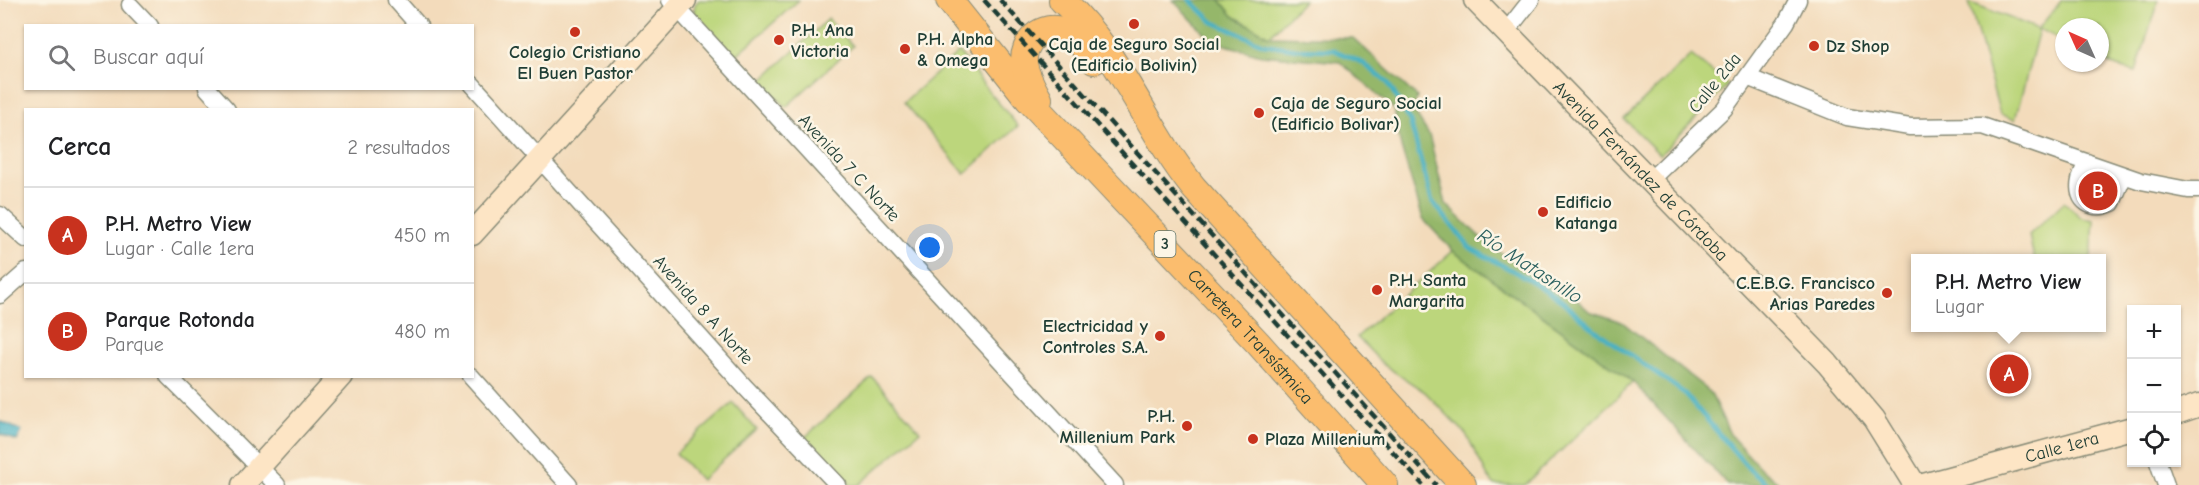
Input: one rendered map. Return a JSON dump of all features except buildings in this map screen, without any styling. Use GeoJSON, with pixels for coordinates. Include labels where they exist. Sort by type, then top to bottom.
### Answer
{"type":"FeatureCollection","features":[{"type":"Feature","properties":{"kind":"main road","name":"Carretera Transístmica"},"geometry":{"type":"LineString","coordinates":[[949,0],[1013,81],[1257,342],[1385,485]]}},
{"type":"Feature","properties":{"kind":"main road"},"geometry":{"type":"LineString","coordinates":[[1062,0],[1083,22],[1114,63],[1160,142]]}},
{"type":"Feature","properties":{"kind":"main road","name":"Avenida Fernández de Córdoba"},"geometry":{"type":"LineString","coordinates":[[1475,0],[1827,363],[1874,419],[1915,485]]}},
{"type":"Feature","properties":{"kind":"main road"},"geometry":{"type":"LineString","coordinates":[[474,232],[677,3]]}},
{"type":"Feature","properties":{"kind":"main road"},"geometry":{"type":"LineString","coordinates":[[1051,123],[1028,76],[1024,56],[1033,38],[1043,30],[1053,29],[1064,31],[1078,41],[1160,142],[1194,188],[1463,485]]}},
{"type":"Feature","properties":{"kind":"main road"},"geometry":{"type":"LineString","coordinates":[[243,485],[339,378]]}},
{"type":"Feature","properties":{"kind":"main road"},"geometry":{"type":"LineString","coordinates":[[2181,411],[2199,405]]}},
{"type":"Feature","properties":{"kind":"main road","name":"Calle 1era"},"geometry":{"type":"LineString","coordinates":[[1923,485],[2127,429]]}},
{"type":"Feature","properties":{"kind":"street"},"geometry":{"type":"LineString","coordinates":[[396,0],[417,24]]}},
{"type":"Feature","properties":{"kind":"street"},"geometry":{"type":"LineString","coordinates":[[1506,32],[1531,0]]}},
{"type":"Feature","properties":{"kind":"street","name":"Calle 2da"},"geometry":{"type":"LineString","coordinates":[[1650,180],[1724,109],[1786,23],[1798,0]]}},
{"type":"Feature","properties":{"kind":"street","name":"Avenida 7 C Norte"},"geometry":{"type":"LineString","coordinates":[[677,3],[1115,485]]}},
{"type":"Feature","properties":{"kind":"street"},"geometry":{"type":"LineString","coordinates":[[130,4],[148,24]]}},
{"type":"Feature","properties":{"kind":"street"},"geometry":{"type":"LineString","coordinates":[[1747,77],[1847,117],[1910,127],[1982,126],[2142,181],[2199,190]]}},
{"type":"Feature","properties":{"kind":"street","name":"Avenida 8 A Norte"},"geometry":{"type":"LineString","coordinates":[[474,86],[746,388],[838,485]]}},
{"type":"Feature","properties":{"kind":"street"},"geometry":{"type":"LineString","coordinates":[[209,90],[224,108]]}},
{"type":"Feature","properties":{"kind":"street"},"geometry":{"type":"LineString","coordinates":[[2087,162],[2080,181],[2079,192],[2093,207],[2103,207],[2112,203],[2124,175]]}},
{"type":"Feature","properties":{"kind":"street"},"geometry":{"type":"LineString","coordinates":[[0,215],[24,237]]}},
{"type":"Feature","properties":{"kind":"street"},"geometry":{"type":"LineString","coordinates":[[0,295],[24,274]]}},
{"type":"Feature","properties":{"kind":"street"},"geometry":{"type":"LineString","coordinates":[[170,378],[277,485]]}},
{"type":"Feature","properties":{"kind":"street"},"geometry":{"type":"LineString","coordinates":[[473,378],[569,485]]}},
{"type":"Feature","properties":{"kind":"street"},"geometry":{"type":"LineString","coordinates":[[2160,467],[2166,485]]}},
{"type":"Feature","properties":{"kind":"green space"},"geometry":{"type":"Polygon","coordinates":[[[699,0],[799,0],[731,60],[693,16],[695,4],[699,0]]]}},
{"type":"Feature","properties":{"kind":"green space"},"geometry":{"type":"Polygon","coordinates":[[[1173,0],[1220,0],[1233,16],[1269,36],[1353,38],[1417,97],[1413,110],[1429,135],[1446,204],[1486,243],[1518,264],[1565,289],[1589,311],[1622,322],[1710,392],[1731,436],[1762,470],[1781,485],[1728,485],[1633,382],[1453,251],[1423,219],[1401,147],[1394,109],[1340,62],[1261,55],[1212,41],[1173,0]]]}},
{"type":"Feature","properties":{"kind":"green space"},"geometry":{"type":"Polygon","coordinates":[[[1220,0],[1304,0],[1269,36],[1233,16],[1220,0]]]}},
{"type":"Feature","properties":{"kind":"green space"},"geometry":{"type":"Polygon","coordinates":[[[2062,0],[2158,0],[2136,72],[2109,63],[2109,18],[2055,18],[2055,37],[2039,29],[2015,120],[2000,114],[1969,2],[2038,29],[2062,0]]]}},
{"type":"Feature","properties":{"kind":"green space"},"geometry":{"type":"Polygon","coordinates":[[[828,19],[853,46],[786,107],[761,81],[828,19]]]}},
{"type":"Feature","properties":{"kind":"green space"},"geometry":{"type":"Polygon","coordinates":[[[959,52],[1018,126],[965,174],[904,102],[959,52]]]}},
{"type":"Feature","properties":{"kind":"green space"},"geometry":{"type":"Polygon","coordinates":[[[1691,55],[1728,85],[1660,155],[1624,119],[1691,55]]]}},
{"type":"Feature","properties":{"kind":"green space"},"geometry":{"type":"Polygon","coordinates":[[[2098,178],[2106,181],[2109,189],[2106,197],[2098,200],[2090,197],[2087,189],[2090,181],[2098,178]]]}},
{"type":"Feature","properties":{"kind":"green space"},"geometry":{"type":"Polygon","coordinates":[[[2064,202],[2082,218],[2094,220],[2091,254],[2033,254],[2029,235],[2064,202]]]}},
{"type":"Feature","properties":{"kind":"green space"},"geometry":{"type":"Polygon","coordinates":[[[1453,251],[1633,382],[1525,485],[1495,485],[1488,477],[1466,434],[1425,392],[1384,365],[1357,337],[1453,251]]]}},
{"type":"Feature","properties":{"kind":"green space"},"geometry":{"type":"Polygon","coordinates":[[[872,377],[920,431],[859,485],[850,485],[804,438],[872,377]]]}},
{"type":"Feature","properties":{"kind":"green space"},"geometry":{"type":"Polygon","coordinates":[[[733,403],[757,430],[701,480],[676,453],[733,403]]]}},
{"type":"Feature","properties":{"kind":"water"},"geometry":{"type":"Polygon","coordinates":[[[0,421],[22,431],[17,441],[0,434],[0,421]]]}},
{"type":"Feature","properties":{"kind":"waterway","name":"Río Matasnillo"},"geometry":{"type":"LineString","coordinates":[[1190,0],[1213,22],[1263,44],[1297,49],[1334,50],[1363,63],[1388,83],[1410,121],[1432,201],[1470,248],[1530,280],[1562,301],[1594,329],[1684,393],[1750,470],[1768,485]]}},
{"type":"Feature","properties":{"kind":"railway"},"geometry":{"type":"LineString","coordinates":[[984,0],[1423,485]]}},
{"type":"Feature","properties":{"kind":"railway"},"geometry":{"type":"LineString","coordinates":[[1000,0],[1436,485]]}},
{"type":"Feature","properties":{"kind":"place","name":"Caja de Seguro Social (Edificio Bolivin)"},"geometry":{"type":"Point","coordinates":[1134,24]}},
{"type":"Feature","properties":{"kind":"place","name":"Colegio Cristiano El Buen Pastor"},"geometry":{"type":"Point","coordinates":[575,32]}},
{"type":"Feature","properties":{"kind":"place","name":"P.H. Ana Victoria"},"geometry":{"type":"Point","coordinates":[779,40]}},
{"type":"Feature","properties":{"kind":"place","name":"Dz Shop"},"geometry":{"type":"Point","coordinates":[1814,46]}},
{"type":"Feature","properties":{"kind":"place","name":"P.H. Alpha & Omega"},"geometry":{"type":"Point","coordinates":[905,49]}},
{"type":"Feature","properties":{"kind":"place","name":"Caja de Seguro Social (Edificio Bolivar)"},"geometry":{"type":"Point","coordinates":[1259,113]}},
{"type":"Feature","properties":{"kind":"place","name":"Parque Rotonda"},"geometry":{"type":"Point","coordinates":[2098,191]}},
{"type":"Feature","properties":{"kind":"place","name":"Edificio Katanga"},"geometry":{"type":"Point","coordinates":[1543,212]}},
{"type":"Feature","properties":{"kind":"place","name":"P.H. Santa Margarita"},"geometry":{"type":"Point","coordinates":[1377,290]}},
{"type":"Feature","properties":{"kind":"place","name":"C.E.B.G. Francisco Arias Paredes"},"geometry":{"type":"Point","coordinates":[1887,293]}},
{"type":"Feature","properties":{"kind":"place","name":"Electricidad y Controles S.A."},"geometry":{"type":"Point","coordinates":[1160,336]}},
{"type":"Feature","properties":{"kind":"place","name":"P.H. Metro View"},"geometry":{"type":"Point","coordinates":[2009,374]}},
{"type":"Feature","properties":{"kind":"place","name":"P.H. Millenium Park"},"geometry":{"type":"Point","coordinates":[1187,426]}},
{"type":"Feature","properties":{"kind":"place","name":"Plaza Millenium"},"geometry":{"type":"Point","coordinates":[1253,439]}}]}
